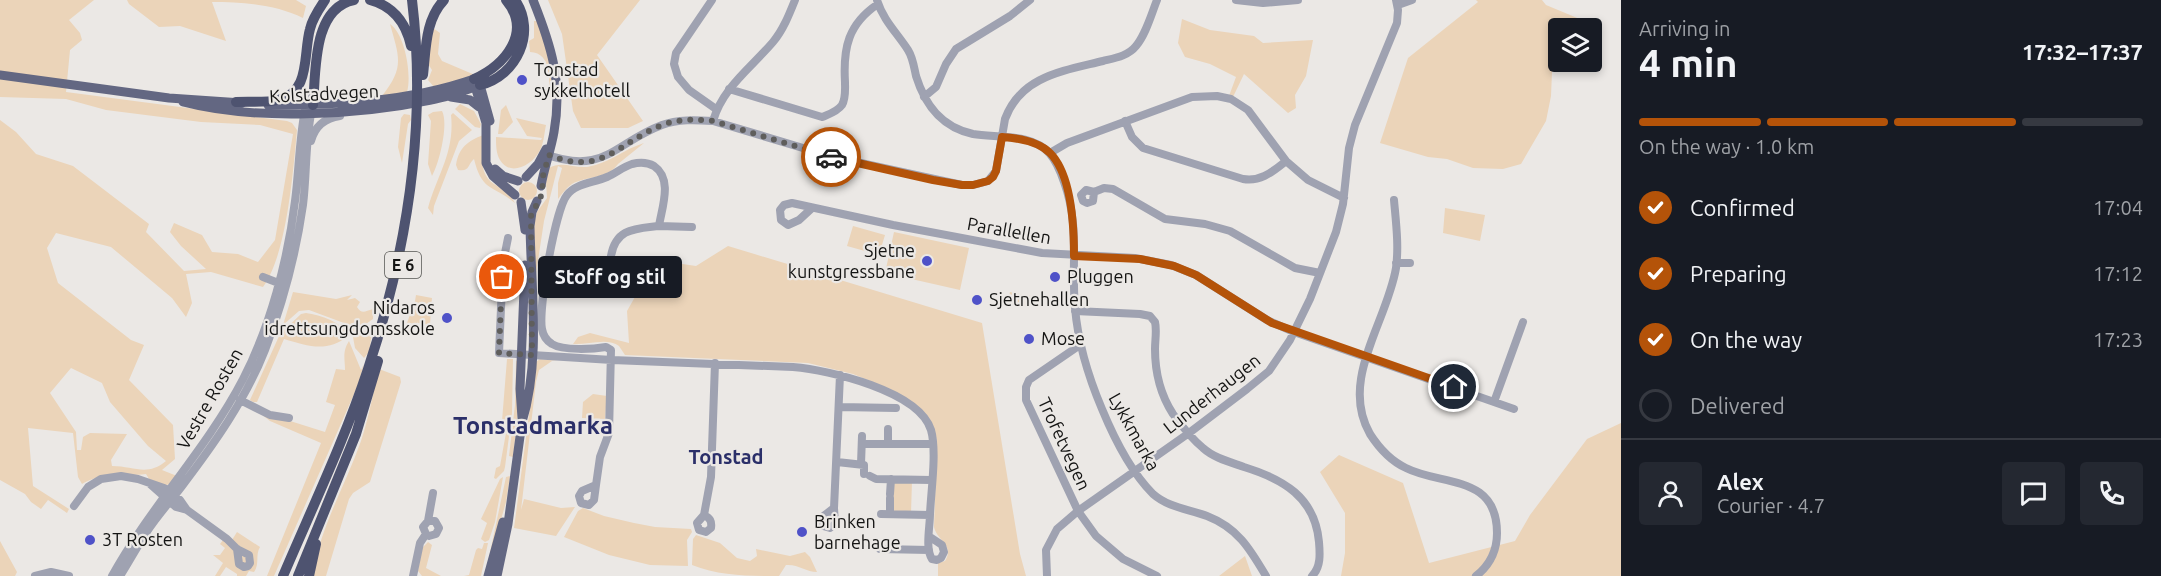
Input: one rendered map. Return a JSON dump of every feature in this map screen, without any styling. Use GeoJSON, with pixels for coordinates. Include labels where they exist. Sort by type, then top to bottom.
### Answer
{"type":"FeatureCollection","features":[{"type":"Feature","properties":{"kind":"highway"},"geometry":{"type":"LineString","coordinates":[[236,102],[279,100],[297,89],[303,74],[311,25],[325,0]]}},
{"type":"Feature","properties":{"kind":"highway"},"geometry":{"type":"LineString","coordinates":[[309,109],[322,30],[332,12],[354,0]]}},
{"type":"Feature","properties":{"kind":"highway","name":"E 6"},"geometry":{"type":"LineString","coordinates":[[370,0],[384,5],[400,19],[407,31],[417,60]]}},
{"type":"Feature","properties":{"kind":"highway","name":"E 6"},"geometry":{"type":"LineString","coordinates":[[412,0],[420,76]]}},
{"type":"Feature","properties":{"kind":"highway","name":"E 6"},"geometry":{"type":"LineString","coordinates":[[298,576],[358,427],[394,302],[414,210],[420,161],[419,0]]}},
{"type":"Feature","properties":{"kind":"highway","name":"E 6"},"geometry":{"type":"LineString","coordinates":[[420,76],[430,23],[444,0]]}},
{"type":"Feature","properties":{"kind":"highway"},"geometry":{"type":"LineString","coordinates":[[476,84],[508,53],[513,44],[517,23],[512,8],[506,0]]}},
{"type":"Feature","properties":{"kind":"highway"},"geometry":{"type":"LineString","coordinates":[[476,84],[498,77],[516,60],[525,26],[521,10],[515,0]]}},
{"type":"Feature","properties":{"kind":"highway"},"geometry":{"type":"LineString","coordinates":[[309,109],[318,12]]}},
{"type":"Feature","properties":{"kind":"highway","name":"E 6"},"geometry":{"type":"LineString","coordinates":[[284,576],[344,431],[375,348],[393,280],[405,218],[419,120]]}},
{"type":"Feature","properties":{"kind":"highway","name":"E 6"},"geometry":{"type":"LineString","coordinates":[[309,576],[324,512]]}},
{"type":"Feature","properties":{"kind":"main road"},"geometry":{"type":"LineString","coordinates":[[527,355],[530,225],[531,216],[542,194],[541,186],[554,100],[550,51],[533,0]]}},
{"type":"Feature","properties":{"kind":"main road","name":"Kolstadvegen"},"geometry":{"type":"LineString","coordinates":[[0,75],[169,98],[309,109],[361,110],[446,97],[476,84]]}},
{"type":"Feature","properties":{"kind":"main road","name":"Kolstadvegen"},"geometry":{"type":"LineString","coordinates":[[169,98],[228,111],[260,113],[309,109],[476,84]]}},
{"type":"Feature","properties":{"kind":"main road"},"geometry":{"type":"LineString","coordinates":[[476,84],[486,123],[485,157],[489,170],[518,199],[530,204],[537,201]]}},
{"type":"Feature","properties":{"kind":"main road"},"geometry":{"type":"LineString","coordinates":[[476,84],[490,117],[491,162],[499,174],[522,179],[536,179],[541,186]]}},
{"type":"Feature","properties":{"kind":"main road"},"geometry":{"type":"LineString","coordinates":[[446,97],[470,100],[482,110]]}},
{"type":"Feature","properties":{"kind":"main road"},"geometry":{"type":"LineString","coordinates":[[497,576],[522,422],[527,408],[525,236],[515,188],[547,155]]}},
{"type":"Feature","properties":{"kind":"main road"},"geometry":{"type":"LineString","coordinates":[[488,576],[495,546],[509,512]]}},
{"type":"Feature","properties":{"kind":"street"},"geometry":{"type":"LineString","coordinates":[[712,0],[676,53],[674,64],[678,77],[690,90],[716,109]]}},
{"type":"Feature","properties":{"kind":"street"},"geometry":{"type":"LineString","coordinates":[[713,121],[716,109],[729,89],[774,41],[788,19],[795,0]]}},
{"type":"Feature","properties":{"kind":"street"},"geometry":{"type":"LineString","coordinates":[[924,97],[936,87],[946,64],[956,49],[1010,16],[1030,0]]}},
{"type":"Feature","properties":{"kind":"street"},"geometry":{"type":"LineString","coordinates":[[547,155],[575,162],[593,162],[614,153],[663,125],[684,120],[713,121],[833,157],[922,178],[973,185],[988,181],[996,171],[1008,111],[1023,90],[1053,73],[1118,57],[1135,47],[1141,40],[1157,0]]}},
{"type":"Feature","properties":{"kind":"street"},"geometry":{"type":"LineString","coordinates":[[1236,0],[1263,3],[1298,0]]}},
{"type":"Feature","properties":{"kind":"street"},"geometry":{"type":"LineString","coordinates":[[1397,3],[1412,0]]}},
{"type":"Feature","properties":{"kind":"street"},"geometry":{"type":"LineString","coordinates":[[729,89],[822,117],[833,113],[842,105],[845,94],[843,57],[849,37],[878,2],[888,24],[910,54],[924,97],[935,114],[954,127],[972,134],[1029,141],[1050,153],[1067,142],[1192,97],[1217,96],[1231,99],[1248,110],[1286,162],[1308,180],[1344,198]]}},
{"type":"Feature","properties":{"kind":"street","name":"Lunderhaugen"},"geometry":{"type":"LineString","coordinates":[[1047,576],[1046,550],[1057,529],[1078,511],[1189,433],[1269,371],[1294,332],[1336,232],[1344,198],[1349,148],[1355,125],[1397,23],[1397,3]]}},
{"type":"Feature","properties":{"kind":"street","name":"Vestre Rosten"},"geometry":{"type":"LineString","coordinates":[[114,576],[131,544],[201,460],[240,400],[264,351],[282,284],[298,237],[303,203],[309,109]]}},
{"type":"Feature","properties":{"kind":"street","name":"Vestre Rosten"},"geometry":{"type":"LineString","coordinates":[[170,497],[243,379],[282,284],[309,109]]}},
{"type":"Feature","properties":{"kind":"street","name":"Vestre Rosten"},"geometry":{"type":"LineString","coordinates":[[307,154],[312,136],[320,124],[329,118],[361,110]]}},
{"type":"Feature","properties":{"kind":"street"},"geometry":{"type":"LineString","coordinates":[[1125,121],[1132,137],[1143,148],[1243,179],[1262,178],[1286,162]]}},
{"type":"Feature","properties":{"kind":"street","name":"Lykkmarka"},"geometry":{"type":"LineString","coordinates":[[1050,153],[1058,166],[1071,203],[1074,229],[1075,311],[1080,345],[1102,409],[1135,471],[1154,495],[1174,507],[1209,516],[1238,534],[1266,576]]}},
{"type":"Feature","properties":{"kind":"street"},"geometry":{"type":"LineString","coordinates":[[596,485],[600,457],[609,433],[612,360],[610,348],[558,346],[552,344],[542,331],[544,282],[561,208],[566,195],[577,186],[607,177],[629,165],[645,162],[659,170],[664,178],[666,191],[659,225]]}},
{"type":"Feature","properties":{"kind":"street"},"geometry":{"type":"LineString","coordinates":[[1094,192],[1104,188],[1113,189],[1166,219],[1205,224],[1230,231],[1295,268],[1320,273]]}},
{"type":"Feature","properties":{"kind":"street"},"geometry":{"type":"LineString","coordinates":[[1394,200],[1397,237],[1396,263],[1391,286],[1360,381],[1361,409],[1366,426],[1385,453],[1405,468],[1466,484],[1481,495],[1491,507],[1497,528],[1495,549],[1488,564],[1476,576]]}},
{"type":"Feature","properties":{"kind":"street","name":"Parallellen"},"geometry":{"type":"LineString","coordinates":[[812,208],[1042,253],[1140,259],[1174,266],[1196,275],[1267,320],[1294,332],[1514,409]]}},
{"type":"Feature","properties":{"kind":"street"},"geometry":{"type":"LineString","coordinates":[[611,256],[616,240],[627,232],[659,225],[692,227]]}},
{"type":"Feature","properties":{"kind":"street"},"geometry":{"type":"LineString","coordinates":[[508,238],[501,287],[499,353],[793,367],[840,375],[877,387],[913,408],[929,425],[933,444],[929,550],[932,559],[937,560],[944,552],[942,545],[930,537]]}},
{"type":"Feature","properties":{"kind":"street"},"geometry":{"type":"LineString","coordinates":[[1396,263],[1410,263]]}},
{"type":"Feature","properties":{"kind":"street"},"geometry":{"type":"LineString","coordinates":[[263,277],[282,284]]}},
{"type":"Feature","properties":{"kind":"street"},"geometry":{"type":"LineString","coordinates":[[1075,311],[1150,316],[1156,327],[1155,368],[1159,382],[1174,414],[1189,433],[1203,449],[1220,459],[1271,476],[1301,496],[1311,514],[1319,539],[1320,558],[1317,571],[1312,576]]}},
{"type":"Feature","properties":{"kind":"street"},"geometry":{"type":"LineString","coordinates":[[1494,402],[1523,322]]}},
{"type":"Feature","properties":{"kind":"street","name":"Trofetvegen"},"geometry":{"type":"LineString","coordinates":[[1078,511],[1025,394],[1029,380],[1080,345]]}},
{"type":"Feature","properties":{"kind":"street"},"geometry":{"type":"LineString","coordinates":[[704,515],[711,477],[715,363]]}},
{"type":"Feature","properties":{"kind":"street"},"geometry":{"type":"LineString","coordinates":[[834,508],[840,375]]}},
{"type":"Feature","properties":{"kind":"street"},"geometry":{"type":"LineString","coordinates":[[880,396],[880,407]]}},
{"type":"Feature","properties":{"kind":"street","name":"Vestre Rosten"},"geometry":{"type":"LineString","coordinates":[[240,400],[270,415],[289,418]]}},
{"type":"Feature","properties":{"kind":"street"},"geometry":{"type":"LineString","coordinates":[[839,407],[896,408]]}},
{"type":"Feature","properties":{"kind":"street"},"geometry":{"type":"LineString","coordinates":[[888,429],[888,444]]}},
{"type":"Feature","properties":{"kind":"street"},"geometry":{"type":"LineString","coordinates":[[861,464],[864,440],[888,444],[933,444]]}},
{"type":"Feature","properties":{"kind":"street"},"geometry":{"type":"LineString","coordinates":[[837,462],[864,465],[867,475],[891,479],[931,480]]}},
{"type":"Feature","properties":{"kind":"street"},"geometry":{"type":"LineString","coordinates":[[74,506],[88,487],[101,479],[121,476],[138,478],[170,497],[227,538],[237,549]]}},
{"type":"Feature","properties":{"kind":"street"},"geometry":{"type":"LineString","coordinates":[[891,479],[886,514],[930,515]]}},
{"type":"Feature","properties":{"kind":"street"},"geometry":{"type":"LineString","coordinates":[[426,534],[423,527],[428,521],[433,493]]}},
{"type":"Feature","properties":{"kind":"street"},"geometry":{"type":"LineString","coordinates":[[1078,511],[1096,536],[1113,551],[1133,565],[1156,576]]}},
{"type":"Feature","properties":{"kind":"street"},"geometry":{"type":"LineString","coordinates":[[426,534],[433,536],[439,528],[435,521],[428,521]]}},
{"type":"Feature","properties":{"kind":"street"},"geometry":{"type":"LineString","coordinates":[[413,576],[420,543],[426,534]]}},
{"type":"Feature","properties":{"kind":"street"},"geometry":{"type":"LineString","coordinates":[[880,549],[929,550]]}},
{"type":"Feature","properties":{"kind":"street"},"geometry":{"type":"LineString","coordinates":[[35,576],[55,572],[69,576]]}},
{"type":"Feature","properties":{"kind":"shaded area"},"geometry":{"type":"Polygon","coordinates":[[[0,0],[94,0],[69,20],[80,33],[82,40],[70,50],[66,92],[287,121],[292,123],[297,130],[288,212],[278,254],[263,287],[211,272],[186,274],[192,303],[186,317],[172,298],[111,247],[56,233],[47,248],[58,283],[131,340],[144,345],[129,380],[173,425],[175,459],[162,470],[177,476],[172,483],[164,486],[149,479],[146,474],[98,477],[82,484],[78,477],[73,433],[28,428],[33,486],[69,509],[67,513],[48,500],[41,509],[25,494],[0,480],[0,120],[16,132],[36,154],[73,166],[149,224],[146,232],[184,271],[206,269],[181,246],[170,232],[174,223],[202,235],[212,252],[238,254],[258,262],[275,240],[293,134],[260,125],[201,122],[106,110],[66,99],[0,97],[0,0]],[[71,368],[50,393],[76,432],[77,450],[81,450],[83,437],[90,433],[127,434],[111,460],[112,466],[146,470],[153,469],[166,461],[148,446],[110,402],[102,383],[71,368]]]}},
{"type":"Feature","properties":{"kind":"shaded area"},"geometry":{"type":"Polygon","coordinates":[[[127,0],[296,0],[306,6],[303,18],[258,5],[212,2],[226,41],[180,26],[159,27],[127,0]]]}},
{"type":"Feature","properties":{"kind":"shaded area"},"geometry":{"type":"Polygon","coordinates":[[[548,0],[640,0],[597,55],[643,121],[628,128],[581,128],[573,111],[562,34],[548,0]]]}},
{"type":"Feature","properties":{"kind":"shaded area"},"geometry":{"type":"Polygon","coordinates":[[[1476,0],[1542,0],[1546,5],[1577,18],[1548,18],[1548,72],[1552,72],[1551,96],[1546,121],[1521,164],[1503,169],[1473,168],[1447,159],[1428,157],[1380,143],[1408,58],[1478,2],[1476,0]]]}},
{"type":"Feature","properties":{"kind":"shaded area"},"geometry":{"type":"Polygon","coordinates":[[[1182,19],[1210,30],[1254,36],[1263,43],[1313,40],[1306,76],[1295,95],[1296,108],[1288,113],[1244,74],[1233,97],[1229,96],[1236,77],[1210,64],[1185,57],[1178,43],[1182,19]]]}},
{"type":"Feature","properties":{"kind":"shaded area"},"geometry":{"type":"Polygon","coordinates":[[[534,21],[537,21],[549,58],[552,78],[550,96],[546,62],[543,57],[530,52],[529,41],[534,38],[534,21]]]}},
{"type":"Feature","properties":{"kind":"shaded area"},"geometry":{"type":"Polygon","coordinates":[[[390,24],[400,36],[406,55],[408,85],[407,92],[382,96],[394,77],[398,62],[390,24]]]}},
{"type":"Feature","properties":{"kind":"shaded area"},"geometry":{"type":"Polygon","coordinates":[[[433,28],[440,33],[438,54],[442,61],[475,75],[434,87],[428,80],[432,70],[428,64],[433,28]]]}},
{"type":"Feature","properties":{"kind":"shaded area"},"geometry":{"type":"Polygon","coordinates":[[[460,104],[474,111],[481,124],[480,128],[475,127],[455,109],[460,104]]]}},
{"type":"Feature","properties":{"kind":"shaded area"},"geometry":{"type":"Polygon","coordinates":[[[506,105],[513,122],[502,134],[498,134],[501,110],[506,105]]]}},
{"type":"Feature","properties":{"kind":"shaded area"},"geometry":{"type":"Polygon","coordinates":[[[442,111],[444,134],[438,163],[432,176],[428,164],[431,121],[428,115],[442,111]]]}},
{"type":"Feature","properties":{"kind":"shaded area"},"geometry":{"type":"Polygon","coordinates":[[[453,113],[472,130],[459,141],[434,206],[433,215],[428,208],[448,152],[453,113]]]}},
{"type":"Feature","properties":{"kind":"shaded area"},"geometry":{"type":"Polygon","coordinates":[[[404,114],[410,115],[411,120],[408,124],[402,163],[398,147],[401,118],[404,114]]]}},
{"type":"Feature","properties":{"kind":"shaded area"},"geometry":{"type":"Polygon","coordinates":[[[516,118],[546,125],[542,146],[536,157],[526,165],[509,168],[500,160],[496,137],[541,140],[542,138],[527,136],[516,118]]]}},
{"type":"Feature","properties":{"kind":"shaded area"},"geometry":{"type":"Polygon","coordinates":[[[483,135],[482,162],[485,175],[508,194],[515,203],[485,183],[477,170],[474,159],[466,169],[458,170],[457,159],[462,149],[469,142],[483,135]]]}},
{"type":"Feature","properties":{"kind":"shaded area"},"geometry":{"type":"Polygon","coordinates":[[[644,143],[614,169],[603,175],[572,184],[558,199],[558,183],[562,168],[558,166],[544,221],[535,280],[533,242],[535,220],[537,212],[547,198],[546,182],[549,168],[558,165],[587,167],[595,165],[644,143]]]}},
{"type":"Feature","properties":{"kind":"shaded area"},"geometry":{"type":"Polygon","coordinates":[[[528,182],[536,187],[537,191],[532,199],[528,200],[520,195],[519,191],[524,183],[528,182]]]}},
{"type":"Feature","properties":{"kind":"shaded area"},"geometry":{"type":"Polygon","coordinates":[[[1445,208],[1485,215],[1480,241],[1443,233],[1445,208]]]}},
{"type":"Feature","properties":{"kind":"shaded area"},"geometry":{"type":"Polygon","coordinates":[[[853,226],[885,235],[879,255],[847,246],[853,226]]]}},
{"type":"Feature","properties":{"kind":"shaded area","name":"Sjetne kunstgressbane"},"geometry":{"type":"Polygon","coordinates":[[[894,232],[969,248],[960,290],[885,273],[894,232]]]}},
{"type":"Feature","properties":{"kind":"shaded area"},"geometry":{"type":"Polygon","coordinates":[[[728,246],[982,323],[1020,554],[1026,576],[938,576],[938,563],[945,561],[948,551],[934,527],[937,441],[933,426],[926,414],[890,389],[853,374],[808,363],[625,355],[614,343],[573,344],[578,337],[590,333],[629,343],[627,311],[656,260],[696,266],[728,246]]]}},
{"type":"Feature","properties":{"kind":"shaded area"},"geometry":{"type":"Polygon","coordinates":[[[590,264],[608,265],[608,295],[588,294],[590,264]]]}},
{"type":"Feature","properties":{"kind":"shaded area"},"geometry":{"type":"Polygon","coordinates":[[[293,292],[336,299],[352,295],[347,300],[355,298],[360,302],[357,307],[362,312],[373,309],[373,319],[353,333],[344,323],[309,310],[299,311],[283,325],[293,292]]]}},
{"type":"Feature","properties":{"kind":"shaded area"},"geometry":{"type":"Polygon","coordinates":[[[1010,292],[1031,296],[1029,307],[1007,303],[1010,292]]]}},
{"type":"Feature","properties":{"kind":"shaded area"},"geometry":{"type":"Polygon","coordinates":[[[416,295],[432,298],[431,309],[421,308],[431,310],[430,325],[418,323],[418,321],[417,324],[407,323],[412,309],[420,310],[414,307],[416,295]]]}},
{"type":"Feature","properties":{"kind":"shaded area"},"geometry":{"type":"Polygon","coordinates":[[[306,313],[330,320],[341,327],[348,336],[333,345],[325,346],[309,346],[284,339],[257,402],[253,402],[250,400],[280,334],[301,314],[306,313]]]}},
{"type":"Feature","properties":{"kind":"shaded area"},"geometry":{"type":"Polygon","coordinates":[[[373,327],[369,352],[364,358],[355,348],[353,337],[373,327]]]}},
{"type":"Feature","properties":{"kind":"shaded area"},"geometry":{"type":"Polygon","coordinates":[[[349,341],[361,370],[364,364],[358,385],[274,576],[267,576],[321,443],[270,421],[261,414],[325,432],[335,405],[326,402],[336,369],[345,370],[345,352],[349,341]]]}},
{"type":"Feature","properties":{"kind":"shaded area"},"geometry":{"type":"Polygon","coordinates":[[[507,359],[513,359],[512,413],[505,467],[496,479],[494,478],[496,468],[500,466],[508,422],[502,421],[507,359]]]}},
{"type":"Feature","properties":{"kind":"shaded area"},"geometry":{"type":"Polygon","coordinates":[[[540,359],[558,361],[552,361],[539,370],[536,382],[521,510],[524,499],[561,508],[575,507],[556,536],[514,528],[536,362],[540,359]]]}},
{"type":"Feature","properties":{"kind":"shaded area"},"geometry":{"type":"Polygon","coordinates":[[[516,360],[518,363],[517,423],[513,457],[509,456],[515,405],[516,360]]]}},
{"type":"Feature","properties":{"kind":"shaded area"},"geometry":{"type":"Polygon","coordinates":[[[379,369],[400,377],[401,382],[370,482],[353,493],[349,499],[326,576],[312,576],[327,524],[361,441],[379,369]]]}},
{"type":"Feature","properties":{"kind":"shaded area"},"geometry":{"type":"Polygon","coordinates":[[[593,394],[607,396],[605,419],[582,418],[583,402],[593,394]]]}},
{"type":"Feature","properties":{"kind":"shaded area"},"geometry":{"type":"Polygon","coordinates":[[[1621,423],[1621,576],[1341,576],[1345,553],[1345,513],[1320,472],[1339,455],[1403,483],[1429,563],[1515,541],[1530,515],[1587,439],[1621,423]]]}},
{"type":"Feature","properties":{"kind":"shaded area"},"geometry":{"type":"Polygon","coordinates":[[[510,476],[506,502],[485,576],[506,477],[510,476]]]}},
{"type":"Feature","properties":{"kind":"shaded area"},"geometry":{"type":"Polygon","coordinates":[[[503,477],[495,522],[489,540],[485,542],[481,539],[487,523],[481,519],[503,477]]]}},
{"type":"Feature","properties":{"kind":"shaded area"},"geometry":{"type":"Polygon","coordinates":[[[894,481],[912,481],[911,513],[894,512],[889,495],[894,481]]]}},
{"type":"Feature","properties":{"kind":"shaded area"},"geometry":{"type":"Polygon","coordinates":[[[583,508],[634,523],[691,529],[692,532],[687,540],[688,566],[650,565],[609,555],[564,537],[578,511],[583,508]]]}},
{"type":"Feature","properties":{"kind":"shaded area"},"geometry":{"type":"Polygon","coordinates":[[[237,532],[260,547],[256,569],[254,572],[249,571],[246,576],[237,576],[226,567],[220,576],[215,576],[223,563],[213,555],[220,555],[225,548],[220,544],[223,540],[232,540],[237,532]]]}},
{"type":"Feature","properties":{"kind":"shaded area"},"geometry":{"type":"Polygon","coordinates":[[[696,535],[720,543],[737,558],[750,561],[757,556],[756,549],[790,556],[805,552],[817,572],[790,565],[786,565],[779,576],[734,575],[702,569],[692,565],[693,539],[696,535]]]}},
{"type":"Feature","properties":{"kind":"shaded area"},"geometry":{"type":"Polygon","coordinates":[[[0,541],[17,572],[15,576],[0,576],[0,541]]]}},
{"type":"Feature","properties":{"kind":"shaded area"},"geometry":{"type":"Polygon","coordinates":[[[428,542],[432,545],[426,568],[441,576],[422,576],[418,571],[422,548],[428,542]]]}},
{"type":"Feature","properties":{"kind":"shaded area"},"geometry":{"type":"Polygon","coordinates":[[[484,543],[488,543],[481,576],[464,576],[469,575],[476,550],[482,549],[484,543]]]}},
{"type":"Feature","properties":{"kind":"shaded area"},"geometry":{"type":"Polygon","coordinates":[[[1245,556],[1252,576],[1219,576],[1245,556]]]}},
{"type":"Feature","properties":{"kind":"way so far"},"geometry":{"type":"LineString","coordinates":[[502,277],[499,353],[532,355],[530,225],[533,209],[542,194],[541,186],[549,155],[575,162],[593,162],[614,153],[663,125],[684,120],[703,120],[713,121],[831,157]]}},
{"type":"Feature","properties":{"kind":"place","name":"Tonstad sykkelhotell"},"geometry":{"type":"Point","coordinates":[522,80]}},
{"type":"Feature","properties":{"kind":"place","name":"Sjetne kunstgressbane"},"geometry":{"type":"Point","coordinates":[927,261]}},
{"type":"Feature","properties":{"kind":"place","name":"Stoff og stil"},"geometry":{"type":"Point","coordinates":[502,277]}},
{"type":"Feature","properties":{"kind":"place","name":"Pluggen"},"geometry":{"type":"Point","coordinates":[1055,277]}},
{"type":"Feature","properties":{"kind":"place","name":"Sjetnehallen"},"geometry":{"type":"Point","coordinates":[977,300]}},
{"type":"Feature","properties":{"kind":"place","name":"Nidaros idrettsungdomsskole"},"geometry":{"type":"Point","coordinates":[447,318]}},
{"type":"Feature","properties":{"kind":"place","name":"Mose"},"geometry":{"type":"Point","coordinates":[1029,339]}},
{"type":"Feature","properties":{"kind":"place","name":"Brinken barnehage"},"geometry":{"type":"Point","coordinates":[802,532]}},
{"type":"Feature","properties":{"kind":"place","name":"3T Rosten"},"geometry":{"type":"Point","coordinates":[90,540]}},
{"type":"Feature","properties":{"kind":"district","name":"Tonstadmarka"},"geometry":{"type":"Point","coordinates":[533,426]}},
{"type":"Feature","properties":{"kind":"district","name":"Tonstad"},"geometry":{"type":"Point","coordinates":[726,457]}},
{"type":"Feature","properties":{"kind":"route"},"geometry":{"type":"LineString","coordinates":[[831,157],[933,180],[973,185],[988,181],[993,177],[1002,137],[1029,141],[1050,153],[1064,180],[1073,214],[1074,256],[1140,259],[1174,266],[1196,275],[1272,323],[1454,387]]}}]}
